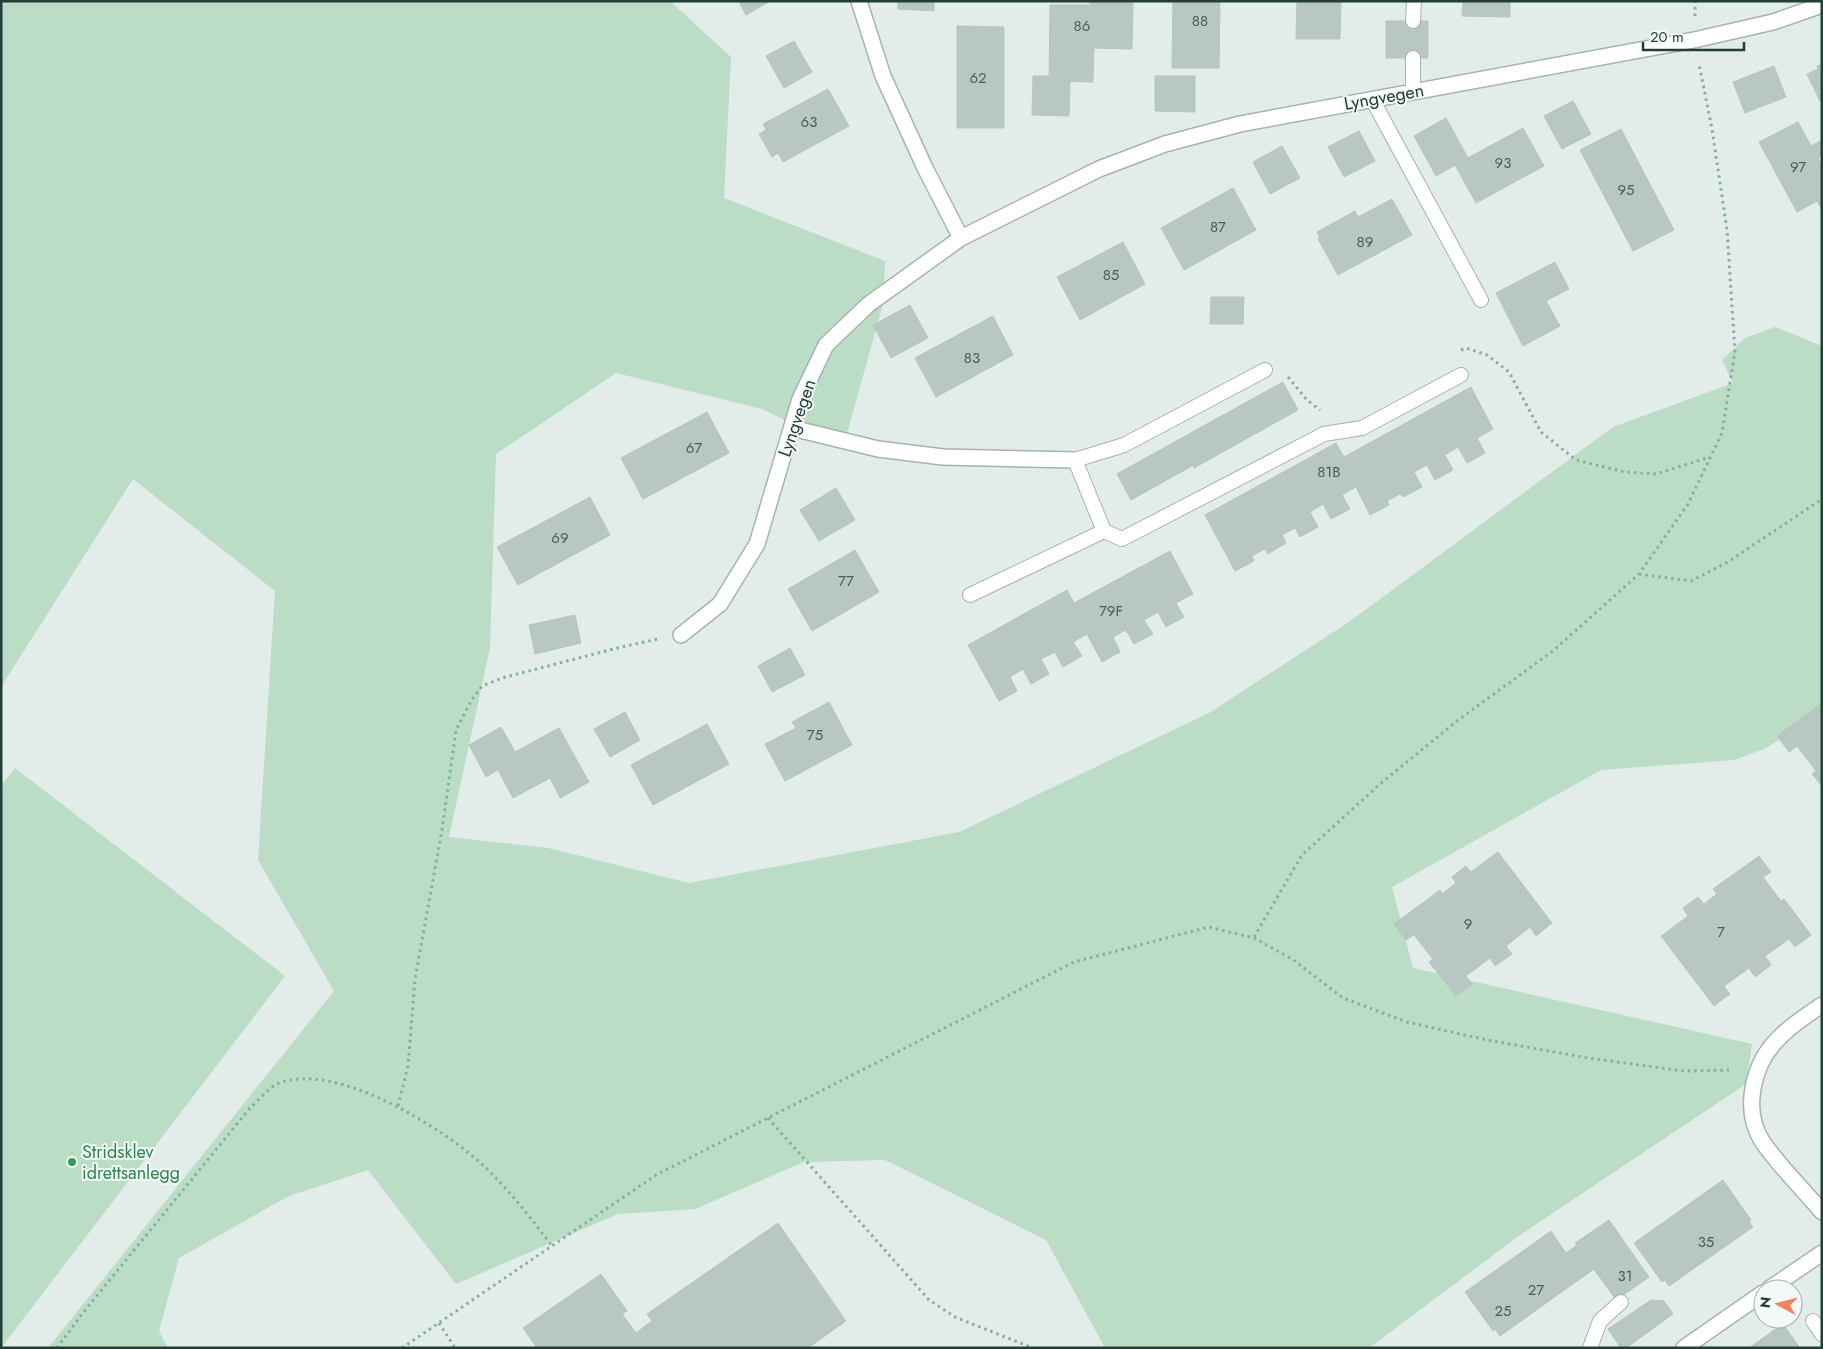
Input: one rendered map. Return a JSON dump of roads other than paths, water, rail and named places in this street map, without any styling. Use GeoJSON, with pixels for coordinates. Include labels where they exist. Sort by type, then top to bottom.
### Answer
{"type":"FeatureCollection","features":[{"type":"Feature","properties":{"kind":"street"},"geometry":{"type":"LineString","coordinates":[[859,1],[883,76],[925,168],[961,238]]}},
{"type":"Feature","properties":{"kind":"street","name":"Lyngvegen"},"geometry":{"type":"LineString","coordinates":[[681,635],[720,604],[757,544],[800,399],[826,345],[869,304],[961,238],[1099,169],[1165,144],[1240,124],[1694,40],[1773,22],[1822,5]]}},
{"type":"Feature","properties":{"kind":"street"},"geometry":{"type":"LineString","coordinates":[[792,428],[878,449],[944,457],[1075,460]]}},
{"type":"Feature","properties":{"kind":"street"},"geometry":{"type":"LineString","coordinates":[[1822,1005],[1778,1038],[1764,1058],[1756,1076],[1752,1096],[1752,1116],[1762,1140],[1822,1212]]}},
{"type":"Feature","properties":{"kind":"street"},"geometry":{"type":"LineString","coordinates":[[1784,1279],[1822,1253]]}},
{"type":"Feature","properties":{"kind":"street"},"geometry":{"type":"LineString","coordinates":[[1684,1348],[1753,1300]]}},
{"type":"Feature","properties":{"kind":"lane"},"geometry":{"type":"LineString","coordinates":[[1414,1],[1414,21]]}},
{"type":"Feature","properties":{"kind":"lane"},"geometry":{"type":"LineString","coordinates":[[1413,58],[1413,92]]}},
{"type":"Feature","properties":{"kind":"lane"},"geometry":{"type":"LineString","coordinates":[[1372,99],[1481,300]]}},
{"type":"Feature","properties":{"kind":"lane"},"geometry":{"type":"LineString","coordinates":[[1265,370],[1124,445],[1075,460],[1104,531],[1122,539],[1324,434],[1362,428],[1461,375]]}},
{"type":"Feature","properties":{"kind":"lane"},"geometry":{"type":"LineString","coordinates":[[970,595],[1104,531]]}},
{"type":"Feature","properties":{"kind":"lane"},"geometry":{"type":"LineString","coordinates":[[1590,1348],[1600,1321],[1621,1302]]}},
{"type":"Feature","properties":{"kind":"lane"},"geometry":{"type":"LineString","coordinates":[[1813,1321],[1822,1334]]}},
{"type":"Feature","properties":{"kind":"place","name":"Stridsklev idrettsanlegg"},"geometry":{"type":"Point","coordinates":[72,1162]}}]}
